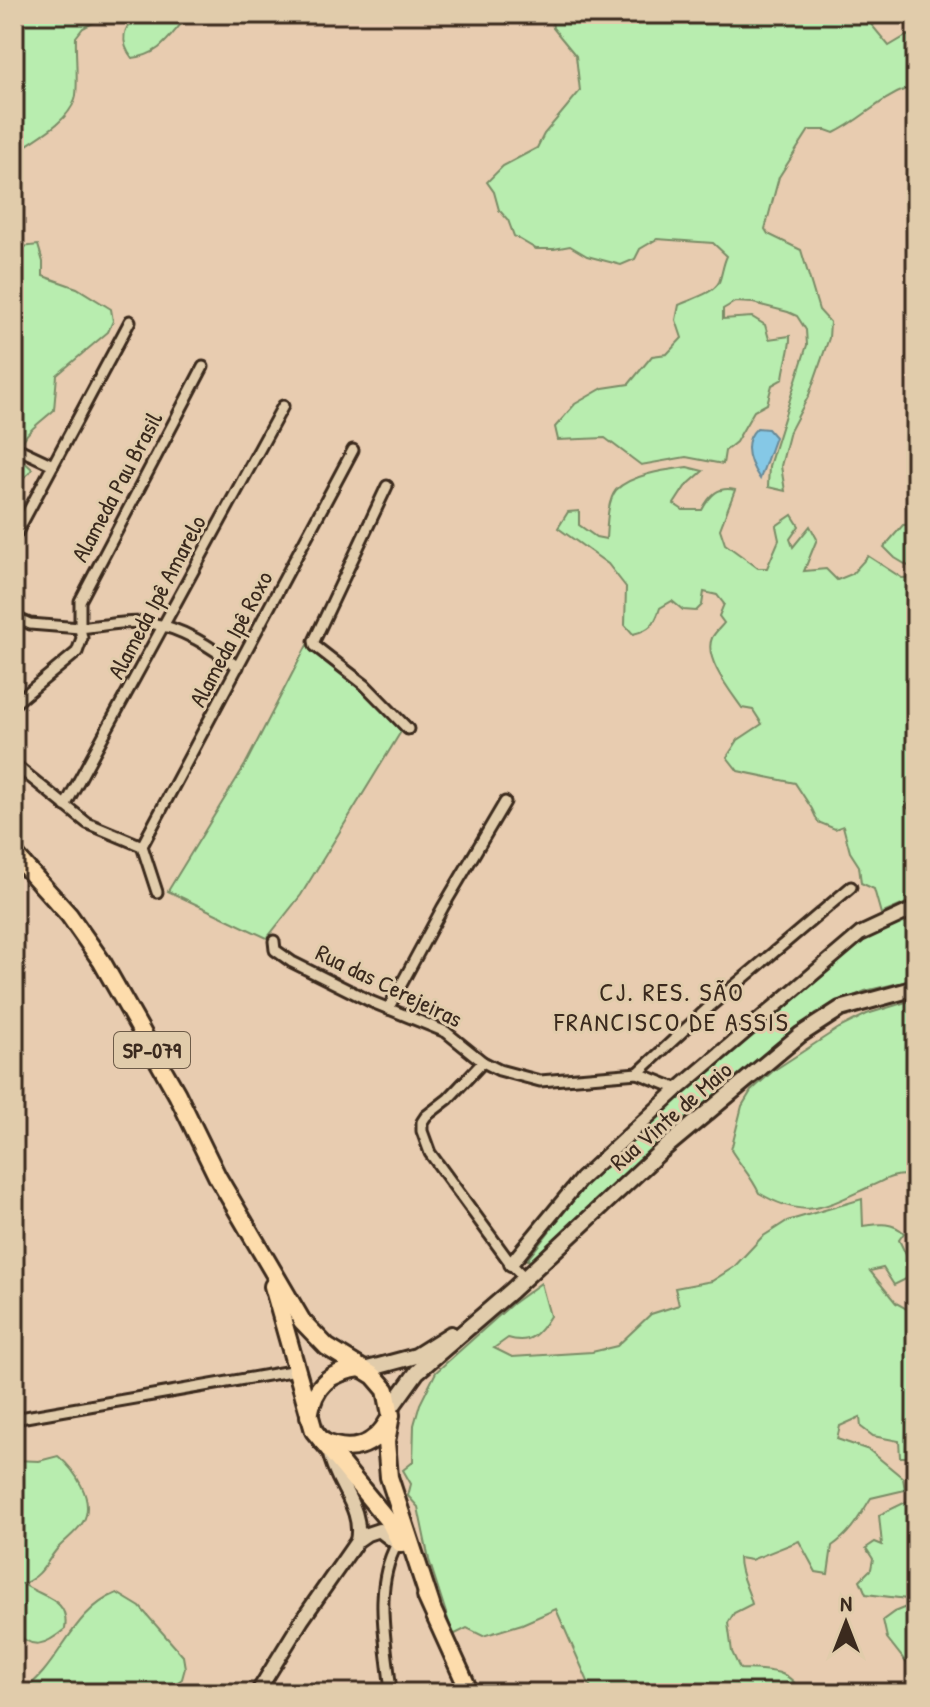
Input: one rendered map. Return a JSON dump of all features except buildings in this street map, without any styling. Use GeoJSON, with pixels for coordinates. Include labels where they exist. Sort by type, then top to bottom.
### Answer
{"type":"FeatureCollection","features":[{"type":"Feature","properties":{"kind":"highway","name":"SP-079"},"geometry":{"type":"LineString","coordinates":[[14,854],[69,915],[102,962],[177,1094],[217,1176],[302,1321],[327,1347],[381,1382],[388,1395],[391,1412],[386,1442],[389,1477],[431,1605]]}},
{"type":"Feature","properties":{"kind":"highway","name":"SP-079"},"geometry":{"type":"LineString","coordinates":[[266,1263],[290,1337],[309,1418],[325,1446],[390,1523],[470,1693]]}},
{"type":"Feature","properties":{"kind":"highway"},"geometry":{"type":"LineString","coordinates":[[309,1418],[313,1398],[325,1379],[338,1373],[362,1369]]}},
{"type":"Feature","properties":{"kind":"highway"},"geometry":{"type":"LineString","coordinates":[[325,1446],[358,1448],[377,1436],[391,1412]]}},
{"type":"Feature","properties":{"kind":"main road","name":"Rua Vinte de Maio"},"geometry":{"type":"LineString","coordinates":[[391,1412],[417,1372],[480,1319],[659,1153],[821,1019],[849,1005],[916,988]]}},
{"type":"Feature","properties":{"kind":"main road","name":"Rua Vinte de Maio"},"geometry":{"type":"LineString","coordinates":[[362,1369],[416,1356],[480,1319]]}},
{"type":"Feature","properties":{"kind":"street"},"geometry":{"type":"LineString","coordinates":[[14,538],[130,321]]}},
{"type":"Feature","properties":{"kind":"street","name":"Alameda Pau Brasil"},"geometry":{"type":"LineString","coordinates":[[14,704],[77,652],[82,638],[78,613],[80,601],[203,367]]}},
{"type":"Feature","properties":{"kind":"street","name":"Alameda Ipê Amarelo"},"geometry":{"type":"LineString","coordinates":[[65,806],[283,406]]}},
{"type":"Feature","properties":{"kind":"street"},"geometry":{"type":"LineString","coordinates":[[21,450],[53,465]]}},
{"type":"Feature","properties":{"kind":"street","name":"Alameda Ipê Roxo"},"geometry":{"type":"LineString","coordinates":[[142,846],[353,450]]}},
{"type":"Feature","properties":{"kind":"street"},"geometry":{"type":"LineString","coordinates":[[387,486],[314,641],[315,646],[365,685],[408,729]]}},
{"type":"Feature","properties":{"kind":"street"},"geometry":{"type":"LineString","coordinates":[[14,617],[30,624],[80,628],[148,622],[215,649],[238,667]]}},
{"type":"Feature","properties":{"kind":"street"},"geometry":{"type":"LineString","coordinates":[[14,764],[87,823],[142,846],[157,892]]}},
{"type":"Feature","properties":{"kind":"street"},"geometry":{"type":"LineString","coordinates":[[388,1009],[505,802]]}},
{"type":"Feature","properties":{"kind":"street"},"geometry":{"type":"LineString","coordinates":[[638,1073],[708,1008],[851,887]]}},
{"type":"Feature","properties":{"kind":"street"},"geometry":{"type":"LineString","coordinates":[[511,1264],[581,1179],[678,1089],[860,934],[916,908]]}},
{"type":"Feature","properties":{"kind":"street","name":"Rua das Cerejeiras"},"geometry":{"type":"LineString","coordinates":[[274,941],[275,950],[292,962],[388,1009],[446,1032],[483,1062],[499,1070],[540,1081],[638,1073],[678,1089]]}},
{"type":"Feature","properties":{"kind":"street"},"geometry":{"type":"LineString","coordinates":[[483,1062],[448,1099],[426,1116],[422,1131],[430,1153],[511,1264],[525,1278]]}},
{"type":"Feature","properties":{"kind":"street"},"geometry":{"type":"LineString","coordinates":[[14,1419],[297,1370]]}},
{"type":"Feature","properties":{"kind":"street"},"geometry":{"type":"LineString","coordinates":[[325,1446],[342,1489],[358,1514],[360,1527],[357,1541]]}},
{"type":"Feature","properties":{"kind":"street"},"geometry":{"type":"LineString","coordinates":[[342,1489],[379,1530],[400,1546],[387,1566],[383,1606],[391,1693]]}},
{"type":"Feature","properties":{"kind":"street"},"geometry":{"type":"LineString","coordinates":[[257,1693],[302,1620],[357,1541],[379,1530]]}},
{"type":"Feature","properties":{"kind":"green space"},"geometry":{"type":"Polygon","coordinates":[[[14,14],[110,14],[83,28],[76,37],[76,95],[70,109],[57,124],[14,154],[14,14]]]}},
{"type":"Feature","properties":{"kind":"green space"},"geometry":{"type":"Polygon","coordinates":[[[138,14],[190,14],[159,48],[132,58],[125,46],[124,34],[138,14]]]}},
{"type":"Feature","properties":{"kind":"green space"},"geometry":{"type":"Polygon","coordinates":[[[551,14],[875,14],[865,17],[889,46],[916,34],[916,63],[906,89],[834,133],[809,130],[779,177],[765,229],[768,234],[801,250],[819,310],[830,322],[829,338],[809,395],[790,431],[781,466],[785,491],[768,487],[769,466],[807,345],[806,330],[797,316],[753,303],[735,302],[723,309],[723,319],[752,317],[765,325],[769,339],[790,336],[783,379],[772,385],[767,404],[754,411],[736,442],[725,451],[723,464],[686,457],[641,465],[605,438],[558,440],[555,427],[575,404],[603,388],[629,384],[652,356],[667,354],[682,338],[676,320],[679,305],[716,286],[727,256],[713,243],[657,239],[640,249],[635,259],[621,265],[587,256],[570,246],[536,249],[514,236],[487,182],[503,166],[537,148],[544,134],[580,91],[576,56],[553,28],[551,14]]]}},
{"type":"Feature","properties":{"kind":"green space"},"geometry":{"type":"Polygon","coordinates":[[[38,245],[43,276],[77,288],[111,309],[113,321],[108,332],[57,375],[54,410],[31,430],[20,449],[19,457],[32,469],[24,477],[14,479],[14,248],[38,245]]]}},
{"type":"Feature","properties":{"kind":"green space"},"geometry":{"type":"Polygon","coordinates":[[[687,467],[703,471],[685,487],[674,504],[683,510],[702,510],[715,493],[724,489],[735,490],[720,529],[725,544],[758,568],[767,568],[779,540],[776,526],[792,515],[799,526],[790,539],[793,547],[810,526],[817,539],[804,571],[826,569],[837,580],[852,574],[868,556],[902,578],[916,577],[916,798],[906,806],[916,817],[916,899],[881,914],[874,889],[861,883],[859,866],[850,852],[843,826],[835,829],[818,822],[795,783],[738,771],[727,757],[738,740],[762,724],[753,710],[742,708],[725,684],[711,655],[712,638],[724,623],[719,616],[724,604],[717,595],[704,592],[702,605],[696,611],[683,610],[672,601],[660,608],[651,626],[633,634],[625,625],[626,587],[608,564],[558,528],[568,512],[579,511],[579,525],[596,537],[606,539],[609,507],[616,490],[640,476],[687,467]]]}},
{"type":"Feature","properties":{"kind":"green space"},"geometry":{"type":"Polygon","coordinates":[[[916,524],[916,567],[910,567],[884,547],[903,525],[916,524]]]}},
{"type":"Feature","properties":{"kind":"green space"},"geometry":{"type":"Polygon","coordinates":[[[307,645],[338,668],[402,730],[301,895],[267,938],[168,891],[245,765],[307,645]]]}},
{"type":"Feature","properties":{"kind":"green space"},"geometry":{"type":"Polygon","coordinates":[[[916,911],[916,979],[865,991],[816,1013],[534,1262],[527,1260],[591,1178],[689,1088],[809,985],[860,935],[916,911]]]}},
{"type":"Feature","properties":{"kind":"green space"},"geometry":{"type":"Polygon","coordinates":[[[916,999],[916,1190],[906,1175],[896,1176],[828,1205],[803,1209],[775,1202],[759,1193],[731,1150],[742,1106],[751,1091],[773,1071],[839,1028],[867,1014],[916,999]]]}},
{"type":"Feature","properties":{"kind":"green space"},"geometry":{"type":"Polygon","coordinates":[[[862,1199],[863,1226],[885,1224],[904,1233],[899,1240],[911,1265],[906,1279],[894,1285],[883,1268],[870,1271],[896,1303],[916,1314],[916,1457],[900,1457],[899,1441],[873,1436],[861,1427],[860,1417],[840,1426],[837,1439],[869,1450],[903,1478],[905,1490],[871,1498],[850,1530],[832,1546],[828,1574],[816,1572],[799,1541],[751,1560],[739,1558],[752,1604],[734,1613],[728,1623],[732,1652],[740,1669],[783,1674],[790,1678],[800,1693],[593,1693],[556,1609],[483,1636],[467,1628],[453,1635],[429,1560],[418,1507],[408,1496],[411,1484],[403,1470],[413,1462],[414,1425],[420,1404],[436,1372],[512,1304],[541,1283],[550,1316],[542,1328],[528,1339],[508,1338],[494,1348],[512,1357],[592,1352],[617,1346],[651,1314],[679,1305],[675,1288],[712,1281],[734,1267],[762,1237],[787,1221],[862,1199]]]}},
{"type":"Feature","properties":{"kind":"green space"},"geometry":{"type":"Polygon","coordinates":[[[58,1456],[81,1486],[87,1504],[80,1526],[57,1549],[40,1573],[23,1584],[54,1600],[64,1611],[65,1629],[39,1644],[26,1641],[14,1629],[14,1460],[39,1461],[58,1456]]]}},
{"type":"Feature","properties":{"kind":"green space"},"geometry":{"type":"Polygon","coordinates":[[[916,1497],[916,1600],[866,1594],[860,1580],[871,1569],[873,1559],[866,1548],[875,1542],[882,1545],[879,1515],[916,1497]]]}},
{"type":"Feature","properties":{"kind":"green space"},"geometry":{"type":"Polygon","coordinates":[[[117,1593],[140,1607],[183,1656],[185,1668],[182,1679],[163,1693],[19,1693],[45,1670],[87,1613],[117,1593]]]}},
{"type":"Feature","properties":{"kind":"green space"},"geometry":{"type":"Polygon","coordinates":[[[916,1603],[916,1675],[887,1638],[883,1620],[916,1603]]]}},
{"type":"Feature","properties":{"kind":"water"},"geometry":{"type":"Polygon","coordinates":[[[757,428],[768,429],[775,437],[760,479],[748,453],[749,440],[757,428]]]}},
{"type":"Feature","properties":{"kind":"district","name":"CJ. RES. SÃO FRANCISCO DE ASSIS"},"geometry":{"type":"Point","coordinates":[672,1007]}}]}
